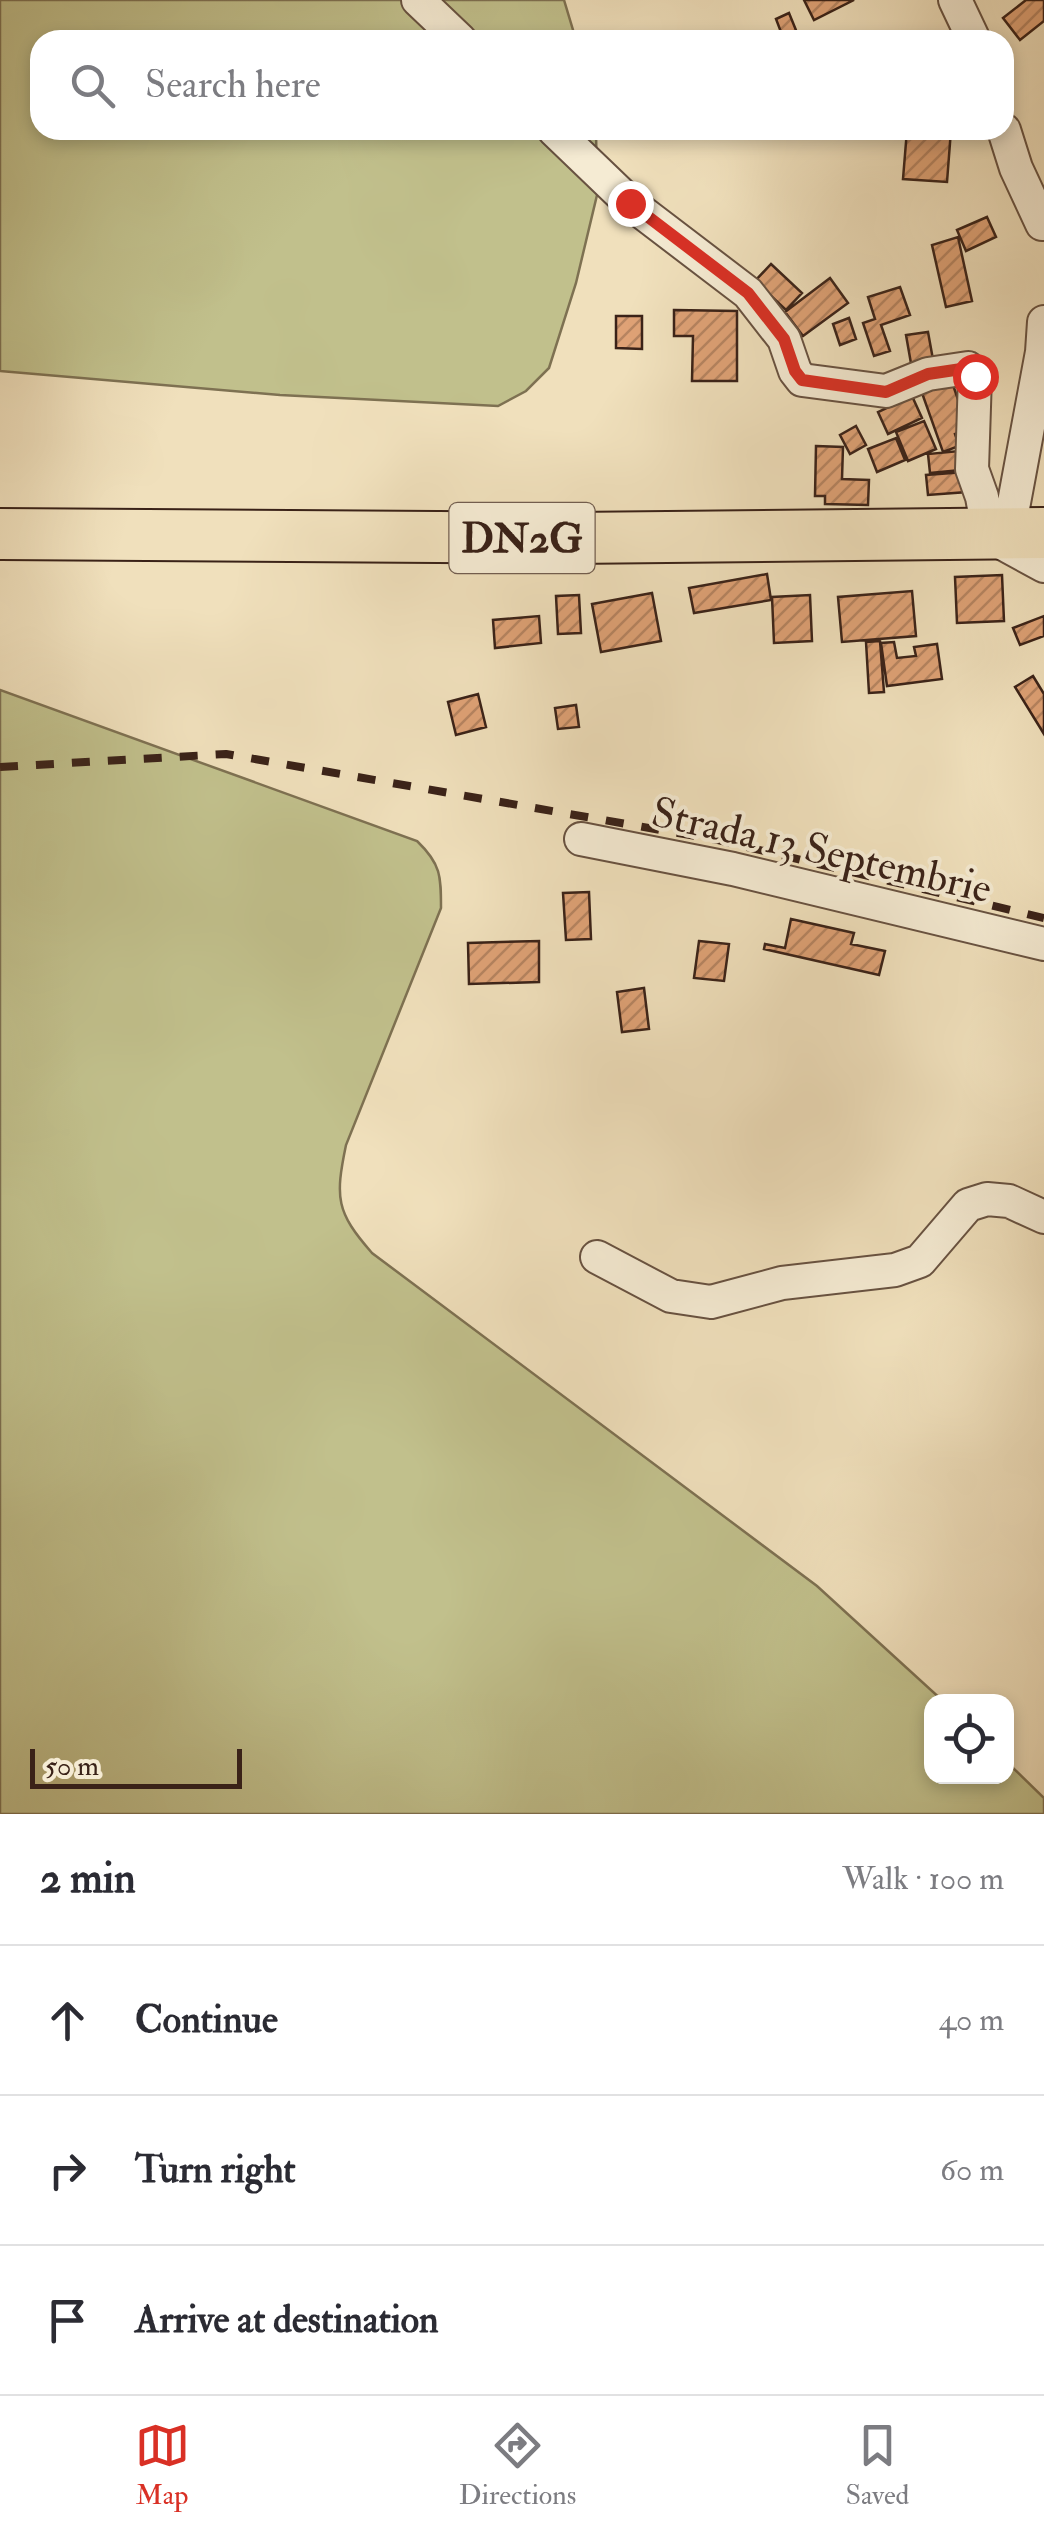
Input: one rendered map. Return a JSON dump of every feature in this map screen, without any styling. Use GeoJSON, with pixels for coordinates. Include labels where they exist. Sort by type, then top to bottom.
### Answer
{"type":"FeatureCollection","features":[{"type":"Feature","properties":{"kind":"main road","name":"DN2G"},"geometry":{"type":"LineString","coordinates":[[0,534],[1021,542]]}},
{"type":"Feature","properties":{"kind":"street"},"geometry":{"type":"LineString","coordinates":[[418,0],[450,30]]}},
{"type":"Feature","properties":{"kind":"street"},"geometry":{"type":"LineString","coordinates":[[954,0],[969,30]]}},
{"type":"Feature","properties":{"kind":"street"},"geometry":{"type":"LineString","coordinates":[[564,140],[630,203],[748,293],[784,339],[802,380],[886,392],[928,374],[968,368],[975,376],[972,469],[1021,542]]}},
{"type":"Feature","properties":{"kind":"street"},"geometry":{"type":"LineString","coordinates":[[1007,140],[1044,227]]}},
{"type":"Feature","properties":{"kind":"street"},"geometry":{"type":"LineString","coordinates":[[1021,542],[1044,322]]}},
{"type":"Feature","properties":{"kind":"street","name":"Strada 13 Septembrie"},"geometry":{"type":"LineString","coordinates":[[582,838],[732,869],[1044,944]]}},
{"type":"Feature","properties":{"kind":"street"},"geometry":{"type":"LineString","coordinates":[[597,1257],[671,1296],[711,1302],[782,1283],[895,1270],[920,1261],[968,1205],[987,1199],[1009,1200],[1044,1218]]}},
{"type":"Feature","properties":{"kind":"shaded area"},"geometry":{"type":"Polygon","coordinates":[[[0,0],[564,0],[573,30],[30,30],[30,140],[596,140],[597,195],[576,283],[549,368],[526,391],[498,406],[280,395],[0,371],[0,0]]]}},
{"type":"Feature","properties":{"kind":"shaded area"},"geometry":{"type":"Polygon","coordinates":[[[0,690],[417,841],[425,849],[438,871],[441,908],[346,1145],[340,1192],[351,1226],[372,1253],[817,1586],[935,1694],[924,1694],[924,1784],[1014,1784],[1014,1769],[1044,1798],[1044,1814],[0,1814],[0,690]]]}},
{"type":"Feature","properties":{"kind":"building"},"geometry":{"type":"Polygon","coordinates":[[[804,0],[854,0],[814,20],[804,0]]]}},
{"type":"Feature","properties":{"kind":"building"},"geometry":{"type":"Polygon","coordinates":[[[1026,0],[1044,0],[1044,21],[1020,40],[1003,18],[1026,0]]]}},
{"type":"Feature","properties":{"kind":"building"},"geometry":{"type":"Polygon","coordinates":[[[789,13],[796,30],[780,30],[776,19],[789,13]]]}},
{"type":"Feature","properties":{"kind":"building"},"geometry":{"type":"Polygon","coordinates":[[[906,140],[950,140],[947,182],[903,179],[906,140]]]}},
{"type":"Feature","properties":{"kind":"building"},"geometry":{"type":"Polygon","coordinates":[[[987,217],[996,237],[966,251],[957,230],[987,217]]]}},
{"type":"Feature","properties":{"kind":"building"},"geometry":{"type":"Polygon","coordinates":[[[958,237],[972,301],[946,307],[932,245],[958,237]]]}},
{"type":"Feature","properties":{"kind":"building"},"geometry":{"type":"Polygon","coordinates":[[[771,264],[802,293],[786,310],[755,281],[771,264]]]}},
{"type":"Feature","properties":{"kind":"building"},"geometry":{"type":"Polygon","coordinates":[[[830,278],[848,303],[803,336],[785,312],[830,278]]]}},
{"type":"Feature","properties":{"kind":"building"},"geometry":{"type":"Polygon","coordinates":[[[900,287],[910,315],[881,325],[890,351],[874,356],[863,323],[875,319],[868,297],[900,287]]]}},
{"type":"Feature","properties":{"kind":"building"},"geometry":{"type":"Polygon","coordinates":[[[674,310],[737,311],[737,381],[692,381],[693,336],[674,336],[674,310]]]}},
{"type":"Feature","properties":{"kind":"building"},"geometry":{"type":"Polygon","coordinates":[[[616,316],[642,316],[642,349],[616,348],[616,316]]]}},
{"type":"Feature","properties":{"kind":"building"},"geometry":{"type":"Polygon","coordinates":[[[849,318],[856,339],[840,345],[833,324],[849,318]]]}},
{"type":"Feature","properties":{"kind":"building"},"geometry":{"type":"Polygon","coordinates":[[[928,332],[934,365],[912,369],[906,335],[928,332]]]}},
{"type":"Feature","properties":{"kind":"building"},"geometry":{"type":"Polygon","coordinates":[[[952,382],[968,429],[955,434],[959,446],[943,452],[922,393],[952,382]]]}},
{"type":"Feature","properties":{"kind":"building"},"geometry":{"type":"Polygon","coordinates":[[[912,396],[922,418],[888,434],[878,412],[912,396]]]}},
{"type":"Feature","properties":{"kind":"building"},"geometry":{"type":"Polygon","coordinates":[[[924,421],[936,449],[908,461],[896,432],[924,421]]]}},
{"type":"Feature","properties":{"kind":"building"},"geometry":{"type":"Polygon","coordinates":[[[856,426],[866,445],[850,454],[840,435],[856,426]]]}},
{"type":"Feature","properties":{"kind":"building"},"geometry":{"type":"Polygon","coordinates":[[[896,438],[905,460],[877,472],[868,449],[896,438]]]}},
{"type":"Feature","properties":{"kind":"building"},"geometry":{"type":"Polygon","coordinates":[[[816,446],[843,447],[842,479],[869,480],[868,505],[825,504],[825,496],[815,496],[816,446]]]}},
{"type":"Feature","properties":{"kind":"building"},"geometry":{"type":"Polygon","coordinates":[[[959,451],[961,470],[930,473],[928,454],[959,451]]]}},
{"type":"Feature","properties":{"kind":"building"},"geometry":{"type":"Polygon","coordinates":[[[965,472],[967,492],[928,495],[926,475],[965,472]]]}},
{"type":"Feature","properties":{"kind":"building"},"geometry":{"type":"Polygon","coordinates":[[[767,574],[771,600],[694,613],[689,588],[767,574]]]}},
{"type":"Feature","properties":{"kind":"building"},"geometry":{"type":"Polygon","coordinates":[[[1002,575],[1004,621],[957,623],[955,577],[1002,575]]]}},
{"type":"Feature","properties":{"kind":"building"},"geometry":{"type":"Polygon","coordinates":[[[912,591],[916,636],[842,642],[838,597],[912,591]]]}},
{"type":"Feature","properties":{"kind":"building"},"geometry":{"type":"Polygon","coordinates":[[[652,593],[661,641],[601,652],[592,604],[652,593]]]}},
{"type":"Feature","properties":{"kind":"building"},"geometry":{"type":"Polygon","coordinates":[[[579,595],[581,633],[558,634],[556,596],[579,595]]]}},
{"type":"Feature","properties":{"kind":"building"},"geometry":{"type":"Polygon","coordinates":[[[810,595],[812,641],[774,643],[772,597],[810,595]]]}},
{"type":"Feature","properties":{"kind":"building"},"geometry":{"type":"Polygon","coordinates":[[[539,616],[541,643],[495,648],[493,620],[539,616]]]}},
{"type":"Feature","properties":{"kind":"building"},"geometry":{"type":"Polygon","coordinates":[[[1044,616],[1044,636],[1020,645],[1013,628],[1044,616]]]}},
{"type":"Feature","properties":{"kind":"building"},"geometry":{"type":"Polygon","coordinates":[[[880,641],[884,692],[869,693],[866,642],[880,641]]]}},
{"type":"Feature","properties":{"kind":"building"},"geometry":{"type":"Polygon","coordinates":[[[894,642],[897,658],[916,656],[914,647],[937,644],[942,679],[887,686],[881,643],[894,642]]]}},
{"type":"Feature","properties":{"kind":"building"},"geometry":{"type":"Polygon","coordinates":[[[1033,676],[1044,694],[1044,734],[1015,687],[1033,676]]]}},
{"type":"Feature","properties":{"kind":"building"},"geometry":{"type":"Polygon","coordinates":[[[478,694],[486,727],[456,735],[448,702],[478,694]]]}},
{"type":"Feature","properties":{"kind":"building"},"geometry":{"type":"Polygon","coordinates":[[[576,705],[579,727],[558,729],[555,708],[576,705]]]}},
{"type":"Feature","properties":{"kind":"building"},"geometry":{"type":"Polygon","coordinates":[[[589,892],[591,939],[566,940],[563,893],[589,892]]]}},
{"type":"Feature","properties":{"kind":"building"},"geometry":{"type":"Polygon","coordinates":[[[791,919],[854,933],[851,944],[885,951],[879,975],[764,949],[765,944],[785,948],[791,919]]]}},
{"type":"Feature","properties":{"kind":"building"},"geometry":{"type":"Polygon","coordinates":[[[539,941],[539,982],[469,984],[468,943],[539,941]]]}},
{"type":"Feature","properties":{"kind":"building"},"geometry":{"type":"Polygon","coordinates":[[[699,941],[729,944],[724,981],[694,978],[699,941]]]}},
{"type":"Feature","properties":{"kind":"building"},"geometry":{"type":"Polygon","coordinates":[[[644,988],[649,1029],[622,1032],[617,992],[644,988]]]}},
{"type":"Feature","properties":{"kind":"railway"},"geometry":{"type":"LineString","coordinates":[[0,767],[226,754],[718,840],[1044,918]]}},
{"type":"Feature","properties":{"kind":"route"},"geometry":{"type":"LineString","coordinates":[[630,203],[748,293],[784,339],[802,380],[886,392],[928,374],[968,368],[975,376]]}}]}
